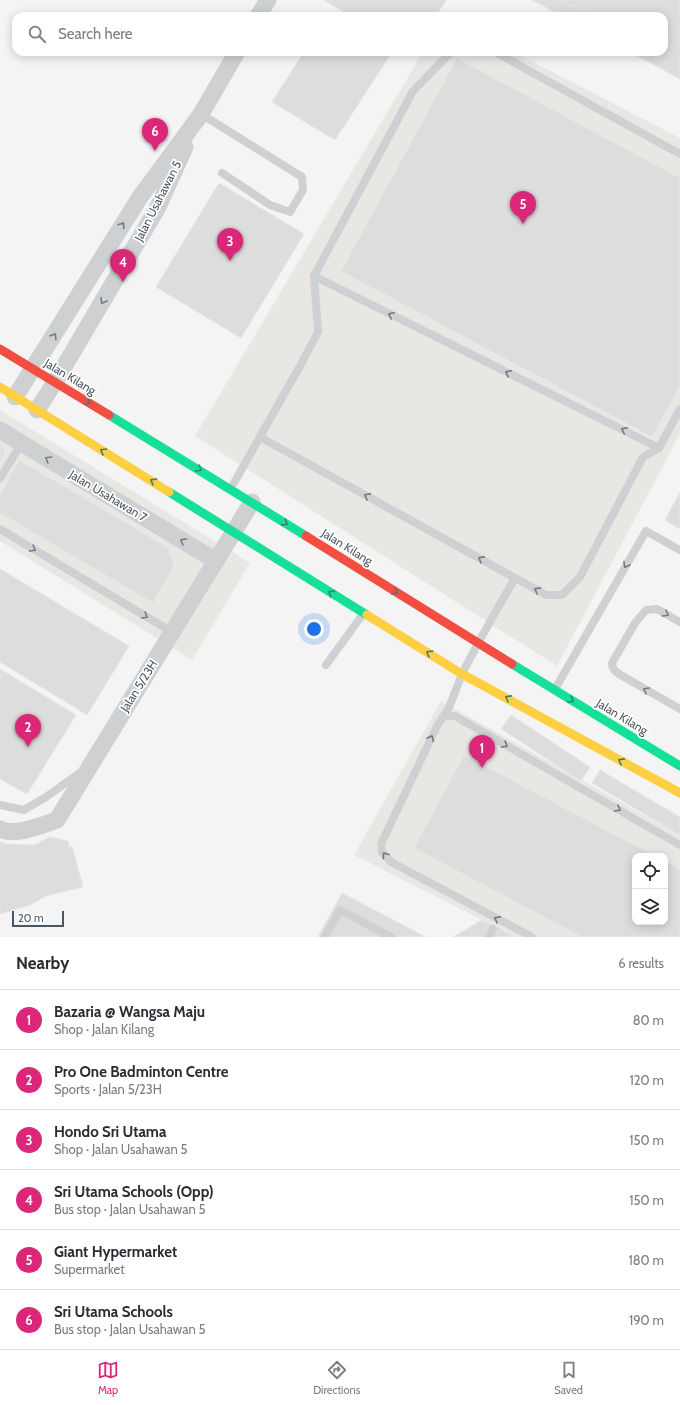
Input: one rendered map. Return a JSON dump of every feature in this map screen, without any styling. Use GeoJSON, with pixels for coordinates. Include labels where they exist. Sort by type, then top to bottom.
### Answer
{"type":"FeatureCollection","features":[{"type":"Feature","properties":{"kind":"main road","name":"Jalan Kilang"},"geometry":{"type":"LineString","coordinates":[[0,349],[230,488],[554,690],[680,766]]}},
{"type":"Feature","properties":{"kind":"main road"},"geometry":{"type":"LineString","coordinates":[[0,387],[462,674],[680,793]]}},
{"type":"Feature","properties":{"kind":"street"},"geometry":{"type":"LineString","coordinates":[[260,12],[268,0]]}},
{"type":"Feature","properties":{"kind":"street","name":"Jalan Usahawan 5"},"geometry":{"type":"LineString","coordinates":[[16,397],[140,196],[200,114],[235,56]]}},
{"type":"Feature","properties":{"kind":"street","name":"Jalan Usahawan 5"},"geometry":{"type":"LineString","coordinates":[[37,410],[158,207],[200,114]]}},
{"type":"Feature","properties":{"kind":"street","name":"Jalan Usahawan 7"},"geometry":{"type":"LineString","coordinates":[[0,430],[216,561]]}},
{"type":"Feature","properties":{"kind":"street","name":"Jalan 5/23H"},"geometry":{"type":"LineString","coordinates":[[0,829],[5,832],[34,828],[57,820],[252,502]]}},
{"type":"Feature","properties":{"kind":"lane"},"geometry":{"type":"LineString","coordinates":[[230,488],[318,332],[314,276],[413,91],[447,56]]}},
{"type":"Feature","properties":{"kind":"lane"},"geometry":{"type":"LineString","coordinates":[[501,56],[680,154]]}},
{"type":"Feature","properties":{"kind":"lane"},"geometry":{"type":"LineString","coordinates":[[200,114],[302,177],[303,190],[290,212],[270,205],[222,173]]}},
{"type":"Feature","properties":{"kind":"lane"},"geometry":{"type":"LineString","coordinates":[[314,276],[659,448]]}},
{"type":"Feature","properties":{"kind":"lane"},"geometry":{"type":"LineString","coordinates":[[260,437],[546,595],[562,595],[580,577],[643,457],[659,448],[680,409]]}},
{"type":"Feature","properties":{"kind":"lane"},"geometry":{"type":"LineString","coordinates":[[0,478],[22,443]]}},
{"type":"Feature","properties":{"kind":"lane"},"geometry":{"type":"LineString","coordinates":[[0,529],[172,632]]}},
{"type":"Feature","properties":{"kind":"lane"},"geometry":{"type":"LineString","coordinates":[[554,690],[646,531],[680,550]]}},
{"type":"Feature","properties":{"kind":"lane"},"geometry":{"type":"LineString","coordinates":[[515,578],[462,674],[446,716],[438,724],[381,844],[382,852],[391,862],[532,937]]}},
{"type":"Feature","properties":{"kind":"lane"},"geometry":{"type":"LineString","coordinates":[[680,622],[657,609],[646,610],[635,623],[612,663],[612,666],[613,669],[619,674],[680,709]]}},
{"type":"Feature","properties":{"kind":"lane"},"geometry":{"type":"LineString","coordinates":[[326,665],[364,613]]}},
{"type":"Feature","properties":{"kind":"lane"},"geometry":{"type":"LineString","coordinates":[[446,716],[455,716],[680,845]]}},
{"type":"Feature","properties":{"kind":"lane"},"geometry":{"type":"LineString","coordinates":[[0,804],[24,810],[46,797],[91,764]]}},
{"type":"Feature","properties":{"kind":"lane"},"geometry":{"type":"LineString","coordinates":[[325,937],[340,910],[391,937]]}},
{"type":"Feature","properties":{"kind":"shaded area"},"geometry":{"type":"Polygon","coordinates":[[[421,56],[522,56],[680,138],[680,434],[557,666],[195,436],[421,56]]]}},
{"type":"Feature","properties":{"kind":"shaded area"},"geometry":{"type":"Polygon","coordinates":[[[0,410],[250,563],[192,660],[0,541],[0,410]]]}},
{"type":"Feature","properties":{"kind":"shaded area"},"geometry":{"type":"Polygon","coordinates":[[[441,701],[680,835],[680,937],[516,937],[354,855],[441,701]]]}},
{"type":"Feature","properties":{"kind":"building"},"geometry":{"type":"Polygon","coordinates":[[[324,0],[446,0],[438,12],[344,12],[324,0]]]}},
{"type":"Feature","properties":{"kind":"building"},"geometry":{"type":"Polygon","coordinates":[[[532,0],[680,0],[680,79],[637,56],[668,56],[668,12],[554,12],[532,0]]]}},
{"type":"Feature","properties":{"kind":"building"},"geometry":{"type":"Polygon","coordinates":[[[559,0],[589,0],[583,12],[559,0]]]}},
{"type":"Feature","properties":{"kind":"building"},"geometry":{"type":"Polygon","coordinates":[[[301,56],[389,56],[335,140],[272,102],[301,56]]]}},
{"type":"Feature","properties":{"kind":"building"},"geometry":{"type":"Polygon","coordinates":[[[457,58],[680,178],[680,386],[652,437],[341,271],[457,58]]]}},
{"type":"Feature","properties":{"kind":"building"},"geometry":{"type":"Polygon","coordinates":[[[219,183],[304,234],[241,338],[156,287],[219,183]]]}},
{"type":"Feature","properties":{"kind":"building"},"geometry":{"type":"Polygon","coordinates":[[[0,446],[6,450],[0,460],[0,446]]]}},
{"type":"Feature","properties":{"kind":"building"},"geometry":{"type":"Polygon","coordinates":[[[19,460],[167,547],[174,565],[153,603],[0,513],[0,495],[19,460]]]}},
{"type":"Feature","properties":{"kind":"building"},"geometry":{"type":"Polygon","coordinates":[[[680,492],[680,529],[665,520],[680,492]]]}},
{"type":"Feature","properties":{"kind":"building"},"geometry":{"type":"Polygon","coordinates":[[[0,569],[129,646],[87,715],[0,662],[0,569]]]}},
{"type":"Feature","properties":{"kind":"building"},"geometry":{"type":"Polygon","coordinates":[[[0,669],[76,715],[27,794],[0,779],[0,669]]]}},
{"type":"Feature","properties":{"kind":"building"},"geometry":{"type":"Polygon","coordinates":[[[511,715],[590,767],[581,781],[501,729],[511,715]]]}},
{"type":"Feature","properties":{"kind":"building"},"geometry":{"type":"Polygon","coordinates":[[[464,755],[649,853],[632,853],[632,925],[668,925],[668,863],[680,869],[680,937],[582,937],[414,848],[464,755]]]}},
{"type":"Feature","properties":{"kind":"building"},"geometry":{"type":"Polygon","coordinates":[[[600,770],[680,817],[680,835],[592,783],[600,770]]]}},
{"type":"Feature","properties":{"kind":"building"},"geometry":{"type":"Polygon","coordinates":[[[50,837],[68,841],[69,848],[72,846],[83,887],[46,896],[30,905],[0,914],[0,842],[6,844],[34,845],[50,837]]]}},
{"type":"Feature","properties":{"kind":"building"},"geometry":{"type":"Polygon","coordinates":[[[342,893],[426,937],[318,937],[342,893]]]}},
{"type":"Feature","properties":{"kind":"building"},"geometry":{"type":"Polygon","coordinates":[[[482,920],[516,937],[453,937],[482,920]]]}},
{"type":"Feature","properties":{"kind":"traffic: fast"},"geometry":{"type":"LineString","coordinates":[[109,415],[306,536]]}},
{"type":"Feature","properties":{"kind":"traffic: fast"},"geometry":{"type":"LineString","coordinates":[[169,492],[367,615]]}},
{"type":"Feature","properties":{"kind":"traffic: fast"},"geometry":{"type":"LineString","coordinates":[[512,664],[680,766]]}},
{"type":"Feature","properties":{"kind":"traffic: slow"},"geometry":{"type":"LineString","coordinates":[[0,387],[169,492]]}},
{"type":"Feature","properties":{"kind":"traffic: slow"},"geometry":{"type":"LineString","coordinates":[[367,615],[462,674],[680,793]]}},
{"type":"Feature","properties":{"kind":"traffic: jam"},"geometry":{"type":"LineString","coordinates":[[0,349],[109,415]]}},
{"type":"Feature","properties":{"kind":"traffic: jam"},"geometry":{"type":"LineString","coordinates":[[306,536],[512,664]]}},
{"type":"Feature","properties":{"kind":"place","name":"Sri Utama Schools"},"geometry":{"type":"Point","coordinates":[155,151]}},
{"type":"Feature","properties":{"kind":"place","name":"Giant Hypermarket"},"geometry":{"type":"Point","coordinates":[523,224]}},
{"type":"Feature","properties":{"kind":"place","name":"Hondo Sri Utama"},"geometry":{"type":"Point","coordinates":[230,261]}},
{"type":"Feature","properties":{"kind":"place","name":"Sri Utama Schools (Opp)"},"geometry":{"type":"Point","coordinates":[123,282]}},
{"type":"Feature","properties":{"kind":"place","name":"Pro One Badminton Centre"},"geometry":{"type":"Point","coordinates":[28,747]}},
{"type":"Feature","properties":{"kind":"place","name":"Bazaria @ Wangsa Maju"},"geometry":{"type":"Point","coordinates":[482,768]}}]}
